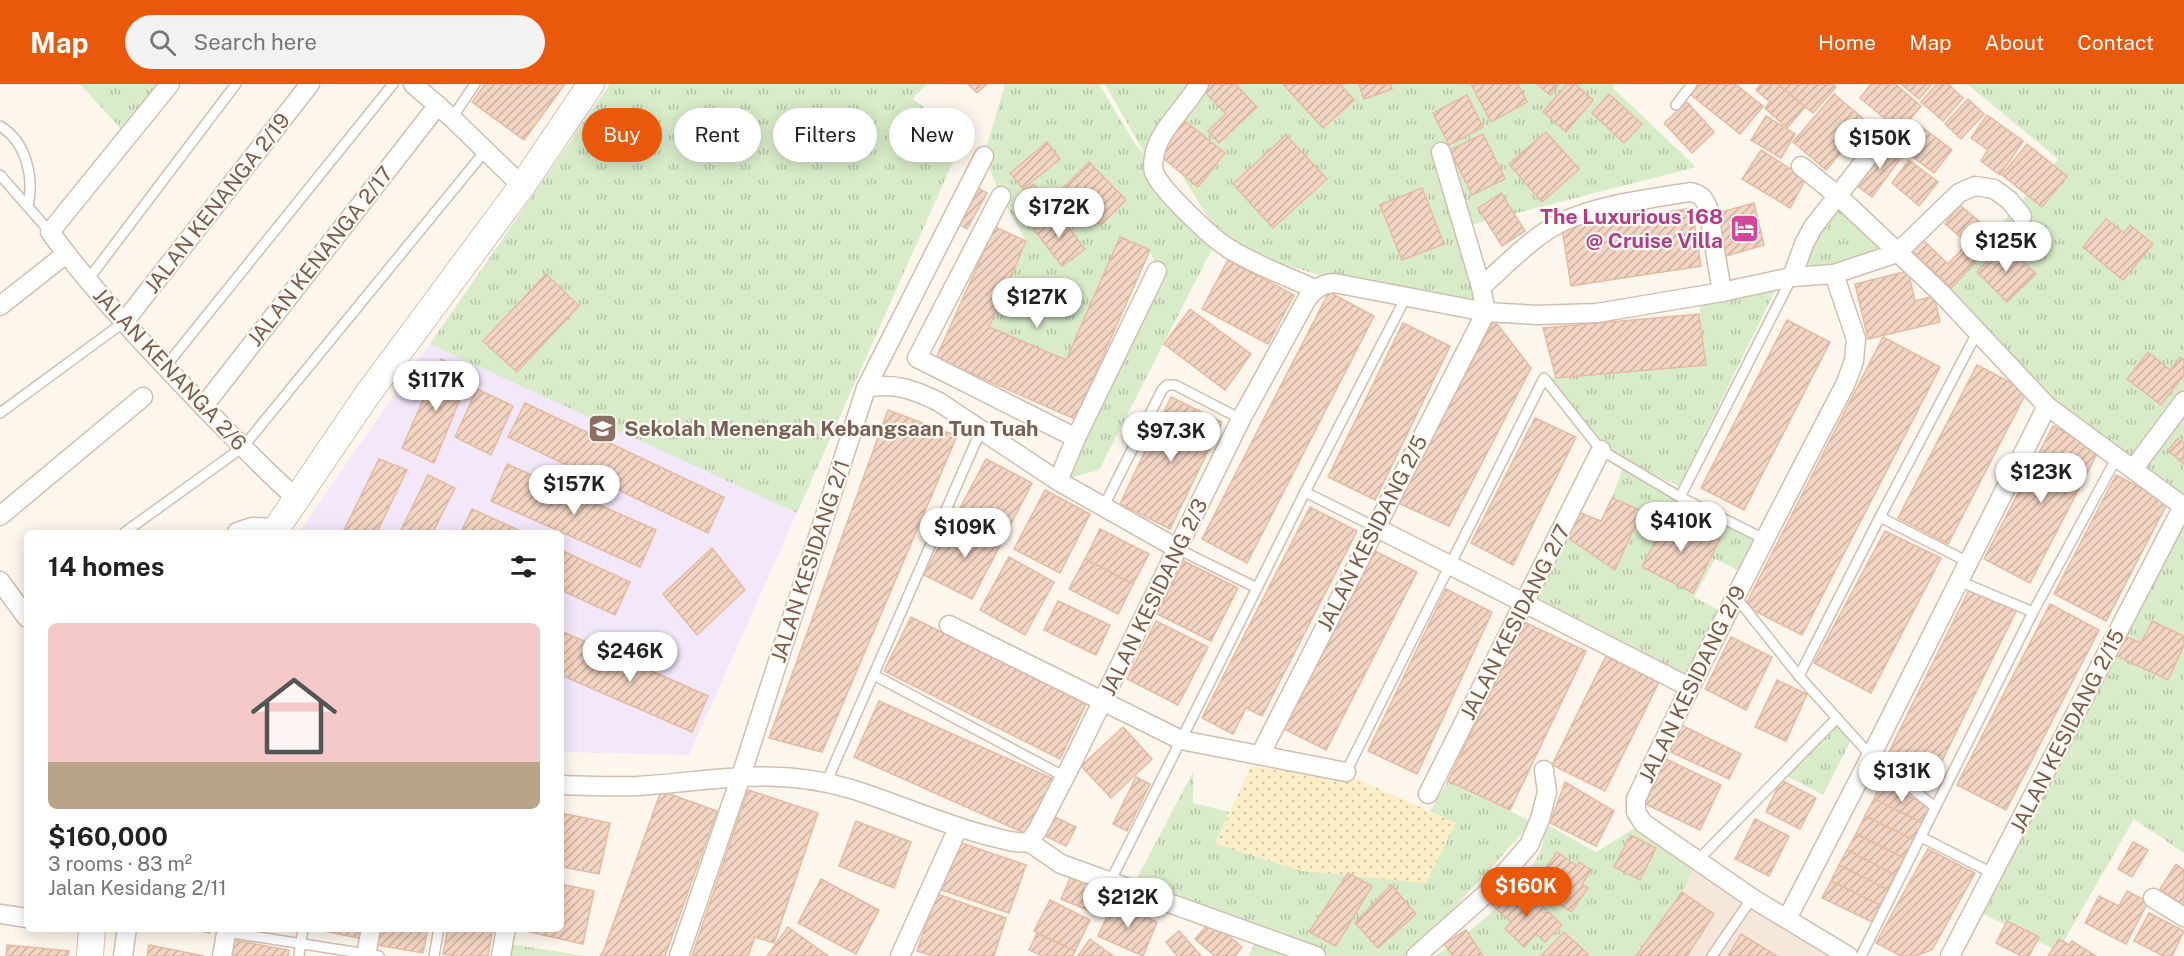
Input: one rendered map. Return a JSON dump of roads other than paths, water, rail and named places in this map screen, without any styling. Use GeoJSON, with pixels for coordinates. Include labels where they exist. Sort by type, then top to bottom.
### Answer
{"type":"FeatureCollection","features":[{"type":"Feature","properties":{"kind":"street"},"geometry":{"type":"LineString","coordinates":[[50,232],[170,84]]}},
{"type":"Feature","properties":{"kind":"street","name":"JALAN KENANGA 2/19"},"geometry":{"type":"LineString","coordinates":[[124,322],[310,84]]}},
{"type":"Feature","properties":{"kind":"street"},"geometry":{"type":"LineString","coordinates":[[413,84],[452,118],[522,186]]}},
{"type":"Feature","properties":{"kind":"street"},"geometry":{"type":"LineString","coordinates":[[243,530],[252,527],[276,530],[367,394],[522,186],[591,84]]}},
{"type":"Feature","properties":{"kind":"street"},"geometry":{"type":"LineString","coordinates":[[1199,84],[1160,139],[1154,156],[1154,171],[1164,186],[1204,228],[1226,247],[1315,290],[1324,284],[1334,283],[1486,312],[1537,315],[1597,313],[1722,292],[1792,277],[1834,274],[1897,252],[1959,193],[1975,186],[1994,189],[2009,200],[2022,216]]}},
{"type":"Feature","properties":{"kind":"street","name":"JALAN KENANGA 2/17"},"geometry":{"type":"LineString","coordinates":[[203,407],[438,105]]}},
{"type":"Feature","properties":{"kind":"street"},"geometry":{"type":"LineString","coordinates":[[1792,277],[1813,227],[1875,148]]}},
{"type":"Feature","properties":{"kind":"street"},"geometry":{"type":"LineString","coordinates":[[1441,152],[1481,287],[1486,312]]}},
{"type":"Feature","properties":{"kind":"street","name":"JALAN KESIDANG 2/1"},"geometry":{"type":"LineString","coordinates":[[679,956],[741,776],[866,388],[984,156]]}},
{"type":"Feature","properties":{"kind":"street"},"geometry":{"type":"LineString","coordinates":[[1801,166],[1839,196],[1941,292],[2047,406],[2184,506]]}},
{"type":"Feature","properties":{"kind":"street"},"geometry":{"type":"LineString","coordinates":[[1481,287],[1547,231],[1564,221],[1610,208],[1690,192],[1698,193],[1704,198],[1708,208],[1722,292]]}},
{"type":"Feature","properties":{"kind":"street"},"geometry":{"type":"LineString","coordinates":[[1001,196],[917,358],[1076,438]]}},
{"type":"Feature","properties":{"kind":"street","name":"JALAN KENANGA 2/6"},"geometry":{"type":"LineString","coordinates":[[50,232],[87,281],[165,367],[297,499]]}},
{"type":"Feature","properties":{"kind":"street"},"geometry":{"type":"LineString","coordinates":[[0,306],[66,254]]}},
{"type":"Feature","properties":{"kind":"street"},"geometry":{"type":"LineString","coordinates":[[1058,481],[1076,438],[1157,271]]}},
{"type":"Feature","properties":{"kind":"street","name":"JALAN KESIDANG 2/9"},"geometry":{"type":"LineString","coordinates":[[1698,860],[1643,823],[1636,812],[1636,799],[1689,687],[1845,385],[1854,361],[1856,339],[1834,274]]}},
{"type":"Feature","properties":{"kind":"street","name":"JALAN KESIDANG 2/3"},"geometry":{"type":"LineString","coordinates":[[1029,842],[1065,777],[1241,419],[1307,299],[1315,290]]}},
{"type":"Feature","properties":{"kind":"street","name":"JALAN KESIDANG 2/5"},"geometry":{"type":"LineString","coordinates":[[1260,755],[1486,312]]}},
{"type":"Feature","properties":{"kind":"street"},"geometry":{"type":"LineString","coordinates":[[866,388],[883,384],[901,387],[919,392],[939,402],[1058,481],[1178,549]]}},
{"type":"Feature","properties":{"kind":"street"},"geometry":{"type":"LineString","coordinates":[[0,516],[142,397]]}},
{"type":"Feature","properties":{"kind":"street"},"geometry":{"type":"LineString","coordinates":[[2134,468],[2184,401]]}},
{"type":"Feature","properties":{"kind":"street"},"geometry":{"type":"LineString","coordinates":[[1786,919],[1871,756],[2047,406]]}},
{"type":"Feature","properties":{"kind":"street","name":"JALAN KESIDANG 2/7"},"geometry":{"type":"LineString","coordinates":[[1428,794],[1601,450]]}},
{"type":"Feature","properties":{"kind":"street","name":"JALAN KESIDANG 2/15"},"geometry":{"type":"LineString","coordinates":[[1950,956],[2184,506]]}},
{"type":"Feature","properties":{"kind":"street"},"geometry":{"type":"LineString","coordinates":[[1375,527],[1689,687]]}},
{"type":"Feature","properties":{"kind":"street"},"geometry":{"type":"LineString","coordinates":[[0,580],[24,608]]}},
{"type":"Feature","properties":{"kind":"street"},"geometry":{"type":"LineString","coordinates":[[949,625],[1180,740],[1346,772]]}},
{"type":"Feature","properties":{"kind":"street"},"geometry":{"type":"LineString","coordinates":[[1416,956],[1489,891],[1529,845],[1540,819],[1547,792],[1544,770]]}},
{"type":"Feature","properties":{"kind":"street"},"geometry":{"type":"LineString","coordinates":[[564,785],[637,786],[772,775],[826,783],[958,828],[1018,843],[1029,842],[1061,864],[1316,956]]}},
{"type":"Feature","properties":{"kind":"street"},"geometry":{"type":"LineString","coordinates":[[900,956],[958,828]]}},
{"type":"Feature","properties":{"kind":"street"},"geometry":{"type":"LineString","coordinates":[[1698,860],[1752,898],[1848,956]]}},
{"type":"Feature","properties":{"kind":"street"},"geometry":{"type":"LineString","coordinates":[[2153,898],[2184,917]]}},
{"type":"Feature","properties":{"kind":"street"},"geometry":{"type":"LineString","coordinates":[[0,914],[24,918]]}},
{"type":"Feature","properties":{"kind":"street"},"geometry":{"type":"LineString","coordinates":[[90,956],[92,932]]}},
{"type":"Feature","properties":{"kind":"street"},"geometry":{"type":"LineString","coordinates":[[123,956],[127,932]]}},
{"type":"Feature","properties":{"kind":"street"},"geometry":{"type":"LineString","coordinates":[[222,956],[227,932]]}},
{"type":"Feature","properties":{"kind":"street"},"geometry":{"type":"LineString","coordinates":[[371,932],[371,955]]}},
{"type":"Feature","properties":{"kind":"street"},"geometry":{"type":"LineString","coordinates":[[501,956],[505,932]]}},
{"type":"Feature","properties":{"kind":"lane"},"geometry":{"type":"LineString","coordinates":[[87,281],[236,84]]}},
{"type":"Feature","properties":{"kind":"lane"},"geometry":{"type":"LineString","coordinates":[[165,367],[393,84]]}},
{"type":"Feature","properties":{"kind":"lane"},"geometry":{"type":"LineString","coordinates":[[452,118],[475,84]]}},
{"type":"Feature","properties":{"kind":"lane"},"geometry":{"type":"LineString","coordinates":[[1676,105],[1692,84]]}},
{"type":"Feature","properties":{"kind":"lane"},"geometry":{"type":"LineString","coordinates":[[0,126],[11,136],[30,170],[28,206]]}},
{"type":"Feature","properties":{"kind":"lane"},"geometry":{"type":"LineString","coordinates":[[127,530],[243,447],[486,150]]}},
{"type":"Feature","properties":{"kind":"lane"},"geometry":{"type":"LineString","coordinates":[[0,175],[50,232]]}},
{"type":"Feature","properties":{"kind":"lane"},"geometry":{"type":"LineString","coordinates":[[1680,497],[1792,277]]}},
{"type":"Feature","properties":{"kind":"lane"},"geometry":{"type":"LineString","coordinates":[[1110,882],[1305,492],[1406,297]]}},
{"type":"Feature","properties":{"kind":"lane"},"geometry":{"type":"LineString","coordinates":[[0,412],[124,322]]}},
{"type":"Feature","properties":{"kind":"lane"},"geometry":{"type":"LineString","coordinates":[[1799,676],[1978,331]]}},
{"type":"Feature","properties":{"kind":"lane"},"geometry":{"type":"LineString","coordinates":[[1346,772],[1544,378],[1601,450],[1680,497],[1764,539]]}},
{"type":"Feature","properties":{"kind":"lane"},"geometry":{"type":"LineString","coordinates":[[1103,508],[1162,390],[1167,385],[1175,385],[1241,419]]}},
{"type":"Feature","properties":{"kind":"lane"},"geometry":{"type":"LineString","coordinates":[[826,783],[981,430]]}},
{"type":"Feature","properties":{"kind":"lane"},"geometry":{"type":"LineString","coordinates":[[1861,956],[2033,612],[2117,456]]}},
{"type":"Feature","properties":{"kind":"lane"},"geometry":{"type":"LineString","coordinates":[[1305,492],[1375,527]]}},
{"type":"Feature","properties":{"kind":"lane"},"geometry":{"type":"LineString","coordinates":[[1880,517],[1968,562]]}},
{"type":"Feature","properties":{"kind":"lane"},"geometry":{"type":"LineString","coordinates":[[1178,549],[1257,588]]}},
{"type":"Feature","properties":{"kind":"lane"},"geometry":{"type":"LineString","coordinates":[[1959,581],[2033,612]]}},
{"type":"Feature","properties":{"kind":"lane"},"geometry":{"type":"LineString","coordinates":[[1735,596],[1799,676],[1871,756],[1935,807]]}},
{"type":"Feature","properties":{"kind":"lane"},"geometry":{"type":"LineString","coordinates":[[874,675],[1065,777]]}},
{"type":"Feature","properties":{"kind":"lane"},"geometry":{"type":"LineString","coordinates":[[1698,860],[1837,718]]}},
{"type":"Feature","properties":{"kind":"lane"},"geometry":{"type":"LineString","coordinates":[[1921,837],[1994,874]]}},
{"type":"Feature","properties":{"kind":"lane"},"geometry":{"type":"LineString","coordinates":[[1712,956],[1752,898]]}},
{"type":"Feature","properties":{"kind":"lane"},"geometry":{"type":"LineString","coordinates":[[238,932],[371,955]]}},
{"type":"Feature","properties":{"kind":"lane"},"geometry":{"type":"LineString","coordinates":[[299,956],[302,932]]}},
{"type":"Feature","properties":{"kind":"lane"},"geometry":{"type":"LineString","coordinates":[[434,956],[438,932]]}},
{"type":"Feature","properties":{"kind":"place","name":"The Luxurious 168 @ Cruise Villa"},"geometry":{"type":"Point","coordinates":[1744,228]}},
{"type":"Feature","properties":{"kind":"place","name":"Sekolah Menengah Kebangsaan Tun Tuah"},"geometry":{"type":"Point","coordinates":[603,428]}}]}
